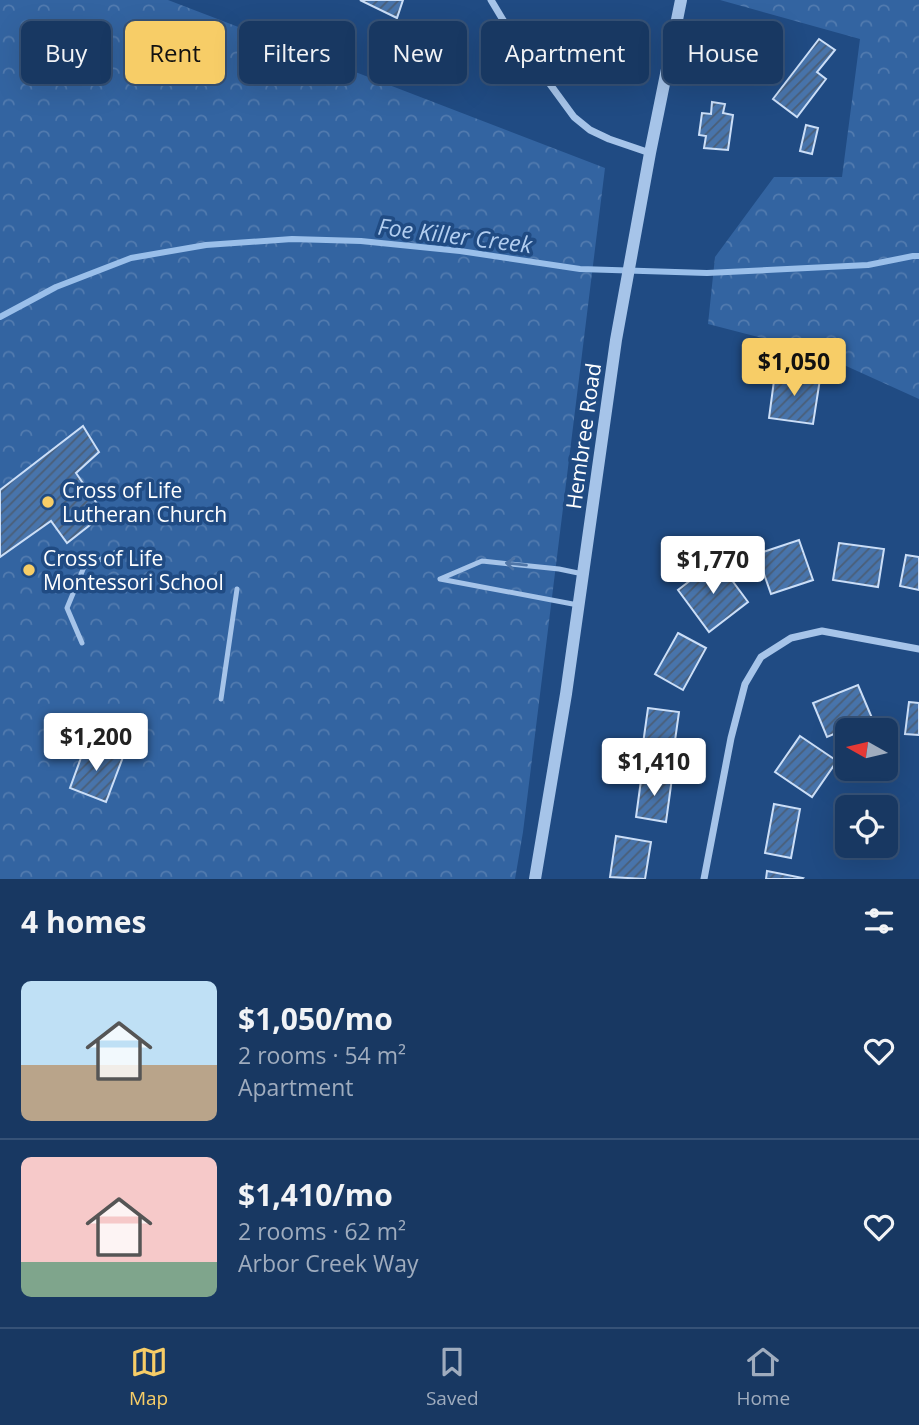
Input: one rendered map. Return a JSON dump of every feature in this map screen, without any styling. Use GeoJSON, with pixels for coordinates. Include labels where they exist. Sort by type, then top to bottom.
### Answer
{"type":"FeatureCollection","features":[{"type":"Feature","properties":{"kind":"street"},"geometry":{"type":"LineString","coordinates":[[491,0],[574,117],[590,130],[609,139],[650,153]]}},
{"type":"Feature","properties":{"kind":"street","name":"Hembree Road"},"geometry":{"type":"LineString","coordinates":[[535,879],[583,574],[616,340],[637,218],[681,0]]}},
{"type":"Feature","properties":{"kind":"street"},"geometry":{"type":"LineString","coordinates":[[704,879],[731,738],[745,684],[761,657],[791,638],[822,631],[919,649]]}},
{"type":"Feature","properties":{"kind":"lane"},"geometry":{"type":"LineString","coordinates":[[82,643],[67,608],[75,587],[84,567],[121,550]]}},
{"type":"Feature","properties":{"kind":"lane"},"geometry":{"type":"LineString","coordinates":[[578,605],[440,579],[482,561],[583,574]]}},
{"type":"Feature","properties":{"kind":"lane"},"geometry":{"type":"LineString","coordinates":[[221,699],[237,589]]}},
{"type":"Feature","properties":{"kind":"green space"},"geometry":{"type":"Polygon","coordinates":[[[0,0],[168,0],[223,21],[125,21],[125,84],[225,84],[225,22],[239,27],[239,84],[355,84],[355,72],[369,77],[369,84],[386,84],[605,168],[515,879],[0,879],[0,0]]]}},
{"type":"Feature","properties":{"kind":"green space"},"geometry":{"type":"Polygon","coordinates":[[[720,0],[919,0],[919,399],[813,351],[708,324],[715,257],[774,177],[842,177],[860,39],[720,0]]]}},
{"type":"Feature","properties":{"kind":"building"},"geometry":{"type":"Polygon","coordinates":[[[360,0],[403,0],[397,18],[360,0]]]}},
{"type":"Feature","properties":{"kind":"building"},"geometry":{"type":"Polygon","coordinates":[[[819,39],[835,50],[817,72],[826,79],[797,117],[773,99],[819,39]]]}},
{"type":"Feature","properties":{"kind":"building"},"geometry":{"type":"Polygon","coordinates":[[[712,102],[725,104],[723,113],[733,115],[728,150],[704,148],[706,136],[699,135],[702,113],[711,114],[712,102]]]}},
{"type":"Feature","properties":{"kind":"building"},"geometry":{"type":"Polygon","coordinates":[[[806,125],[818,128],[812,154],[800,151],[806,125]]]}},
{"type":"Feature","properties":{"kind":"building"},"geometry":{"type":"Polygon","coordinates":[[[775,373],[820,379],[813,424],[769,418],[775,373]]]}},
{"type":"Feature","properties":{"kind":"building","name":"Cross of Life Lutheran Church"},"geometry":{"type":"Polygon","coordinates":[[[83,426],[99,452],[76,473],[104,514],[67,543],[51,521],[0,557],[0,490],[83,426]]]}},
{"type":"Feature","properties":{"kind":"building"},"geometry":{"type":"Polygon","coordinates":[[[799,540],[813,580],[771,594],[757,554],[799,540]]]}},
{"type":"Feature","properties":{"kind":"building"},"geometry":{"type":"Polygon","coordinates":[[[839,543],[884,549],[878,587],[833,580],[839,543]]]}},
{"type":"Feature","properties":{"kind":"building"},"geometry":{"type":"Polygon","coordinates":[[[906,555],[919,557],[919,590],[900,586],[906,555]]]}},
{"type":"Feature","properties":{"kind":"building"},"geometry":{"type":"Polygon","coordinates":[[[717,560],[748,602],[709,632],[678,590],[717,560]]]}},
{"type":"Feature","properties":{"kind":"building"},"geometry":{"type":"Polygon","coordinates":[[[678,633],[706,648],[683,690],[655,674],[678,633]]]}},
{"type":"Feature","properties":{"kind":"building"},"geometry":{"type":"Polygon","coordinates":[[[858,685],[872,718],[835,718],[835,734],[827,737],[813,703],[858,685]]]}},
{"type":"Feature","properties":{"kind":"building"},"geometry":{"type":"Polygon","coordinates":[[[909,702],[919,703],[919,735],[905,734],[909,702]]]}},
{"type":"Feature","properties":{"kind":"building"},"geometry":{"type":"Polygon","coordinates":[[[648,708],[679,712],[673,755],[642,751],[648,708]]]}},
{"type":"Feature","properties":{"kind":"building"},"geometry":{"type":"Polygon","coordinates":[[[800,736],[835,760],[835,764],[812,797],[775,772],[800,736]]]}},
{"type":"Feature","properties":{"kind":"building"},"geometry":{"type":"Polygon","coordinates":[[[86,744],[123,757],[106,802],[70,788],[86,744]]]}},
{"type":"Feature","properties":{"kind":"building"},"geometry":{"type":"Polygon","coordinates":[[[642,773],[672,778],[666,822],[636,817],[642,773]]]}},
{"type":"Feature","properties":{"kind":"building"},"geometry":{"type":"Polygon","coordinates":[[[774,804],[800,809],[791,858],[765,853],[774,804]]]}},
{"type":"Feature","properties":{"kind":"building"},"geometry":{"type":"Polygon","coordinates":[[[616,836],[651,842],[645,879],[610,877],[616,836]]]}},
{"type":"Feature","properties":{"kind":"building"},"geometry":{"type":"Polygon","coordinates":[[[767,871],[803,878],[766,879],[767,871]]]}},
{"type":"Feature","properties":{"kind":"waterway","name":"Foe Killer Creek"},"geometry":{"type":"LineString","coordinates":[[0,317],[56,287],[131,258],[206,245],[292,239],[361,241],[460,251],[580,269],[707,273],[868,265],[919,256]]}},
{"type":"Feature","properties":{"kind":"place","name":"Cross of Life Lutheran Church"},"geometry":{"type":"Point","coordinates":[48,502]}},
{"type":"Feature","properties":{"kind":"place","name":"Cross of Life Montessori School"},"geometry":{"type":"Point","coordinates":[29,570]}}]}
